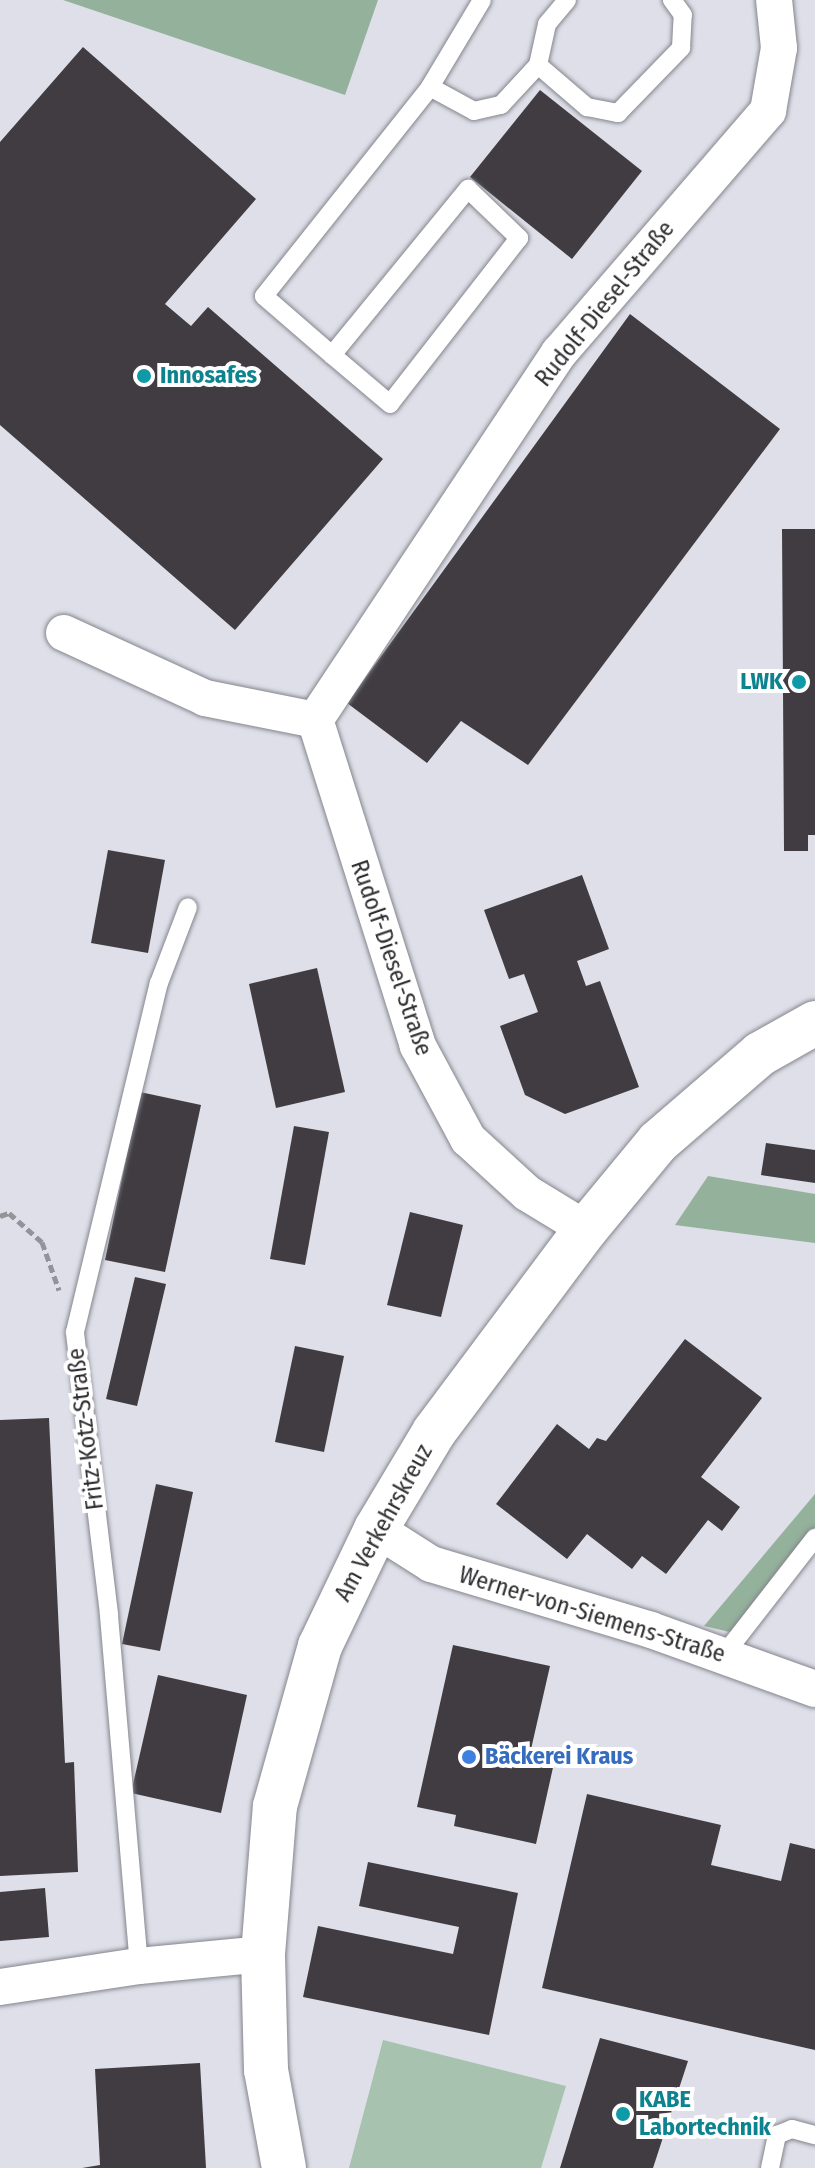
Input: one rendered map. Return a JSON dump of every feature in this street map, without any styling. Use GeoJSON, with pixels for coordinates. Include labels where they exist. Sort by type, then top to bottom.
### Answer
{"type":"FeatureCollection","features":[{"type":"Feature","properties":{"kind":"street","name":"Rudolf-Diesel-Straße"},"geometry":{"type":"LineString","coordinates":[[586,1229],[527,1193],[468,1139],[418,1046],[315,720],[559,353],[768,111],[779,48],[774,0]]}},
{"type":"Feature","properties":{"kind":"street"},"geometry":{"type":"LineString","coordinates":[[64,633],[205,698],[315,720]]}},
{"type":"Feature","properties":{"kind":"street","name":"Am Verkehrskreuz"},"geometry":{"type":"LineString","coordinates":[[284,2168],[266,2070],[263,1954],[275,1806],[320,1646],[376,1529],[434,1432],[586,1229],[658,1142],[760,1054],[815,1023]]}},
{"type":"Feature","properties":{"kind":"street","name":"Werner-von-Siemens-Straße"},"geometry":{"type":"LineString","coordinates":[[376,1529],[431,1564],[723,1656],[815,1689]]}},
{"type":"Feature","properties":{"kind":"street"},"geometry":{"type":"LineString","coordinates":[[0,1987],[139,1966],[263,1954]]}},
{"type":"Feature","properties":{"kind":"lane"},"geometry":{"type":"LineString","coordinates":[[332,355],[468,189],[519,238],[390,404],[332,355],[264,296],[430,87],[482,0]]}},
{"type":"Feature","properties":{"kind":"lane"},"geometry":{"type":"LineString","coordinates":[[430,87],[474,111],[501,105],[538,65],[547,24],[567,0]]}},
{"type":"Feature","properties":{"kind":"lane"},"geometry":{"type":"LineString","coordinates":[[538,65],[587,107],[618,113],[681,48],[683,15],[672,0]]}},
{"type":"Feature","properties":{"kind":"lane","name":"Fritz-Kotz-Straße"},"geometry":{"type":"LineString","coordinates":[[139,1966],[109,1614],[75,1332],[159,983],[188,907]]}},
{"type":"Feature","properties":{"kind":"lane"},"geometry":{"type":"LineString","coordinates":[[723,1656],[815,1538]]}},
{"type":"Feature","properties":{"kind":"lane"},"geometry":{"type":"LineString","coordinates":[[770,2168],[777,2135],[792,2129],[815,2135]]}},
{"type":"Feature","properties":{"kind":"path"},"geometry":{"type":"LineString","coordinates":[[0,1216],[9,1213],[42,1242],[75,1332]]}},
{"type":"Feature","properties":{"kind":"green space"},"geometry":{"type":"Polygon","coordinates":[[[63,0],[378,0],[345,95],[63,0]]]}},
{"type":"Feature","properties":{"kind":"green space"},"geometry":{"type":"Polygon","coordinates":[[[708,1176],[815,1194],[815,1243],[675,1225],[708,1176]]]}},
{"type":"Feature","properties":{"kind":"green space"},"geometry":{"type":"Polygon","coordinates":[[[815,1494],[815,1541],[734,1633],[704,1626],[815,1494]]]}},
{"type":"Feature","properties":{"kind":"green space"},"geometry":{"type":"Polygon","coordinates":[[[383,2040],[566,2086],[541,2168],[349,2168],[383,2040]]]}},
{"type":"Feature","properties":{"kind":"building","name":"Innosafes"},"geometry":{"type":"Polygon","coordinates":[[[83,47],[256,199],[165,304],[191,326],[208,307],[383,459],[235,630],[0,425],[0,142],[83,47]]]}},
{"type":"Feature","properties":{"kind":"building"},"geometry":{"type":"Polygon","coordinates":[[[540,90],[642,171],[572,259],[470,177],[540,90]]]}},
{"type":"Feature","properties":{"kind":"building"},"geometry":{"type":"Polygon","coordinates":[[[630,314],[780,429],[528,765],[461,721],[427,763],[347,703],[630,314]]]}},
{"type":"Feature","properties":{"kind":"building","name":"LWK"},"geometry":{"type":"Polygon","coordinates":[[[782,529],[815,529],[815,835],[808,835],[808,851],[784,851],[782,529]]]}},
{"type":"Feature","properties":{"kind":"building"},"geometry":{"type":"Polygon","coordinates":[[[108,850],[165,860],[148,953],[91,943],[108,850]]]}},
{"type":"Feature","properties":{"kind":"building"},"geometry":{"type":"Polygon","coordinates":[[[582,875],[609,949],[577,961],[586,986],[600,981],[639,1087],[565,1114],[525,1095],[500,1026],[538,1012],[524,974],[509,979],[484,910],[582,875]]]}},
{"type":"Feature","properties":{"kind":"building"},"geometry":{"type":"Polygon","coordinates":[[[317,968],[345,1092],[276,1108],[249,984],[317,968]]]}},
{"type":"Feature","properties":{"kind":"building"},"geometry":{"type":"Polygon","coordinates":[[[140,1092],[201,1105],[165,1272],[105,1260],[140,1092]]]}},
{"type":"Feature","properties":{"kind":"building"},"geometry":{"type":"Polygon","coordinates":[[[294,1126],[329,1132],[305,1265],[270,1259],[294,1126]]]}},
{"type":"Feature","properties":{"kind":"building"},"geometry":{"type":"Polygon","coordinates":[[[766,1143],[815,1150],[815,1183],[761,1175],[766,1143]]]}},
{"type":"Feature","properties":{"kind":"building"},"geometry":{"type":"Polygon","coordinates":[[[410,1212],[463,1225],[441,1317],[387,1305],[410,1212]]]}},
{"type":"Feature","properties":{"kind":"building"},"geometry":{"type":"Polygon","coordinates":[[[135,1277],[166,1284],[137,1406],[106,1399],[135,1277]]]}},
{"type":"Feature","properties":{"kind":"building"},"geometry":{"type":"Polygon","coordinates":[[[685,1339],[762,1398],[701,1477],[740,1507],[722,1531],[708,1520],[666,1574],[642,1556],[632,1569],[587,1534],[567,1559],[496,1504],[557,1424],[589,1449],[597,1438],[606,1441],[685,1339]]]}},
{"type":"Feature","properties":{"kind":"building"},"geometry":{"type":"Polygon","coordinates":[[[295,1346],[344,1356],[324,1452],[275,1442],[295,1346]]]}},
{"type":"Feature","properties":{"kind":"building"},"geometry":{"type":"Polygon","coordinates":[[[49,1418],[65,1763],[74,1762],[78,1872],[0,1876],[0,1420],[49,1418]]]}},
{"type":"Feature","properties":{"kind":"building"},"geometry":{"type":"Polygon","coordinates":[[[156,1484],[193,1492],[160,1651],[122,1644],[156,1484]]]}},
{"type":"Feature","properties":{"kind":"building"},"geometry":{"type":"Polygon","coordinates":[[[453,1645],[550,1666],[529,1758],[554,1763],[536,1844],[454,1826],[456,1815],[417,1807],[453,1645]]]}},
{"type":"Feature","properties":{"kind":"building"},"geometry":{"type":"Polygon","coordinates":[[[158,1675],[247,1695],[221,1813],[131,1793],[158,1675]]]}},
{"type":"Feature","properties":{"kind":"building"},"geometry":{"type":"Polygon","coordinates":[[[587,1794],[721,1825],[711,1865],[781,1881],[790,1843],[815,1849],[815,2050],[542,1988],[587,1794]]]}},
{"type":"Feature","properties":{"kind":"building"},"geometry":{"type":"Polygon","coordinates":[[[368,1862],[518,1893],[489,2035],[303,1997],[318,1926],[453,1954],[459,1927],[359,1906],[368,1862]]]}},
{"type":"Feature","properties":{"kind":"building"},"geometry":{"type":"Polygon","coordinates":[[[45,1888],[49,1937],[0,1941],[0,1892],[45,1888]]]}},
{"type":"Feature","properties":{"kind":"building","name":"KABE Labortechnik"},"geometry":{"type":"Polygon","coordinates":[[[600,2038],[688,2061],[653,2168],[560,2168],[600,2038]]]}},
{"type":"Feature","properties":{"kind":"building"},"geometry":{"type":"Polygon","coordinates":[[[200,2063],[206,2168],[82,2168],[100,2165],[95,2069],[200,2063]]]}},
{"type":"Feature","properties":{"kind":"place","name":"Innosafes"},"geometry":{"type":"Point","coordinates":[144,376]}},
{"type":"Feature","properties":{"kind":"place","name":"LWK"},"geometry":{"type":"Point","coordinates":[799,682]}},
{"type":"Feature","properties":{"kind":"place","name":"Bäckerei Kraus"},"geometry":{"type":"Point","coordinates":[469,1757]}},
{"type":"Feature","properties":{"kind":"place","name":"KABE Labortechnik"},"geometry":{"type":"Point","coordinates":[623,2114]}}]}
